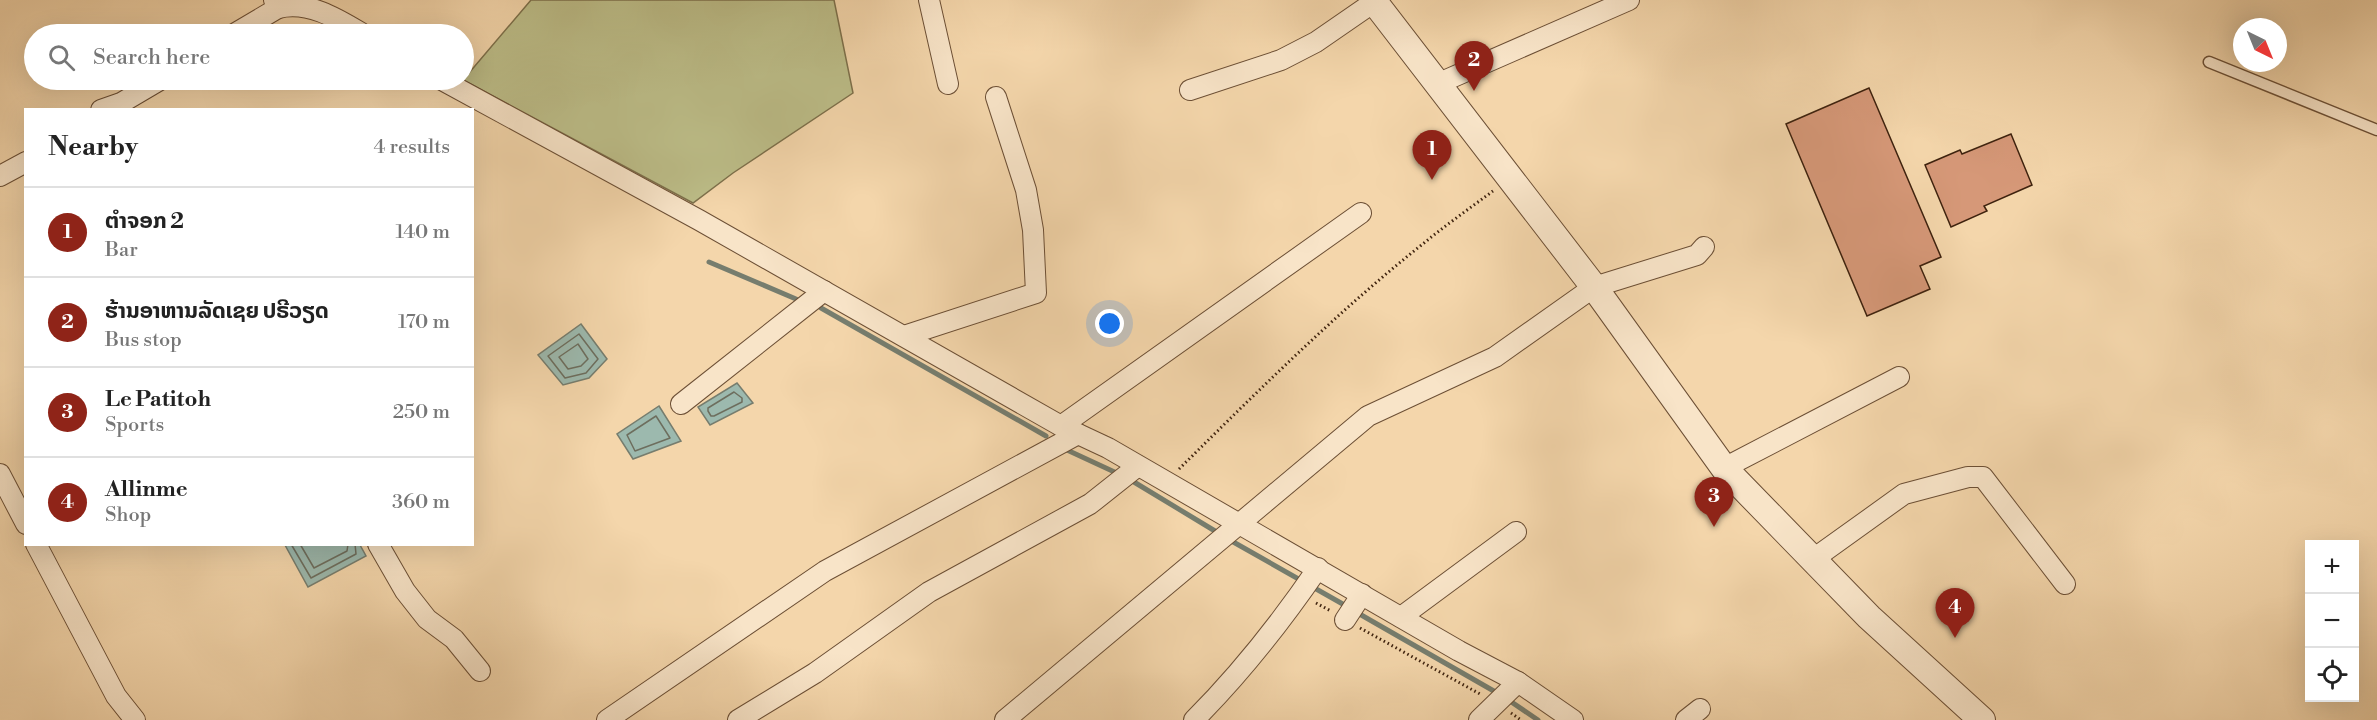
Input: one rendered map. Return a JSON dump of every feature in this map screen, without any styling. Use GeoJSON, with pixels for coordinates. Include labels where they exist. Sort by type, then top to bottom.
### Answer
{"type":"FeatureCollection","features":[{"type":"Feature","properties":{"kind":"street"},"geometry":{"type":"LineString","coordinates":[[929,0],[948,84]]}},
{"type":"Feature","properties":{"kind":"street"},"geometry":{"type":"LineString","coordinates":[[1437,84],[1629,0]]}},
{"type":"Feature","properties":{"kind":"street"},"geometry":{"type":"LineString","coordinates":[[248,24],[276,4],[300,1],[311,4],[346,24]]}},
{"type":"Feature","properties":{"kind":"street"},"geometry":{"type":"LineString","coordinates":[[1191,90],[1281,60],[1316,42],[1373,1],[1594,287],[1724,468],[1869,617],[1982,720]]}},
{"type":"Feature","properties":{"kind":"street"},"geometry":{"type":"LineString","coordinates":[[123,106],[146,90]]}},
{"type":"Feature","properties":{"kind":"street"},"geometry":{"type":"LineString","coordinates":[[460,90],[699,220],[1070,430],[1108,448],[1134,469],[1165,482],[1239,522],[1309,582],[1353,607],[1401,617],[1459,651],[1506,694],[1574,720]]}},
{"type":"Feature","properties":{"kind":"street"},"geometry":{"type":"LineString","coordinates":[[904,336],[1036,293],[1033,231],[1026,190],[996,97]]}},
{"type":"Feature","properties":{"kind":"street"},"geometry":{"type":"LineString","coordinates":[[0,176],[24,163]]}},
{"type":"Feature","properties":{"kind":"street"},"geometry":{"type":"LineString","coordinates":[[608,720],[825,571],[1070,430],[1360,213]]}},
{"type":"Feature","properties":{"kind":"street"},"geometry":{"type":"LineString","coordinates":[[1005,720],[1368,416],[1496,357],[1594,287],[1697,255],[1704,247]]}},
{"type":"Feature","properties":{"kind":"street"},"geometry":{"type":"LineString","coordinates":[[681,404],[824,291]]}},
{"type":"Feature","properties":{"kind":"street"},"geometry":{"type":"LineString","coordinates":[[1724,468],[1899,377]]}},
{"type":"Feature","properties":{"kind":"street"},"geometry":{"type":"LineString","coordinates":[[738,720],[815,673],[929,592],[1090,504],[1134,469]]}},
{"type":"Feature","properties":{"kind":"street"},"geometry":{"type":"LineString","coordinates":[[0,474],[24,520]]}},
{"type":"Feature","properties":{"kind":"street"},"geometry":{"type":"LineString","coordinates":[[1812,560],[1904,494],[1968,477],[1983,477],[2065,584]]}},
{"type":"Feature","properties":{"kind":"street"},"geometry":{"type":"LineString","coordinates":[[1401,617],[1516,532]]}},
{"type":"Feature","properties":{"kind":"street"},"geometry":{"type":"LineString","coordinates":[[37,546],[116,696],[135,720]]}},
{"type":"Feature","properties":{"kind":"street"},"geometry":{"type":"LineString","coordinates":[[379,546],[405,591],[427,619],[454,639],[480,671]]}},
{"type":"Feature","properties":{"kind":"street"},"geometry":{"type":"LineString","coordinates":[[1194,720],[1232,682],[1309,582]]}},
{"type":"Feature","properties":{"kind":"street"},"geometry":{"type":"LineString","coordinates":[[1479,720],[1506,694]]}},
{"type":"Feature","properties":{"kind":"lane"},"geometry":{"type":"LineString","coordinates":[[2209,62],[2377,130]]}},
{"type":"Feature","properties":{"kind":"path"},"geometry":{"type":"LineString","coordinates":[[1165,482],[1360,297],[1424,243],[1511,178]]}},
{"type":"Feature","properties":{"kind":"path"},"geometry":{"type":"LineString","coordinates":[[1309,582],[1506,694],[1521,720]]}},
{"type":"Feature","properties":{"kind":"green space"},"geometry":{"type":"Polygon","coordinates":[[[531,0],[834,0],[853,93],[733,173],[693,203],[474,86],[474,67],[531,0]]]}},
{"type":"Feature","properties":{"kind":"water"},"geometry":{"type":"Polygon","coordinates":[[[581,324],[607,359],[589,378],[563,385],[538,355],[581,324]]]}},
{"type":"Feature","properties":{"kind":"water"},"geometry":{"type":"Polygon","coordinates":[[[737,383],[753,403],[710,425],[698,407],[737,383]]]}},
{"type":"Feature","properties":{"kind":"water"},"geometry":{"type":"Polygon","coordinates":[[[659,406],[681,441],[633,459],[617,434],[659,406]]]}},
{"type":"Feature","properties":{"kind":"water"},"geometry":{"type":"Polygon","coordinates":[[[286,546],[361,546],[366,556],[308,587],[286,546]]]}},
{"type":"Feature","properties":{"kind":"building"},"geometry":{"type":"Polygon","coordinates":[[[1869,88],[1941,257],[1920,266],[1930,289],[1867,316],[1786,124],[1869,88]]]}},
{"type":"Feature","properties":{"kind":"building"},"geometry":{"type":"Polygon","coordinates":[[[2011,134],[2032,185],[1984,206],[1987,211],[1951,227],[1925,165],[1960,150],[1962,154],[2011,134]]]}},
{"type":"Feature","properties":{"kind":"waterway"},"geometry":{"type":"LineString","coordinates":[[709,262],[796,299]]}},
{"type":"Feature","properties":{"kind":"waterway"},"geometry":{"type":"LineString","coordinates":[[821,308],[1046,436]]}},
{"type":"Feature","properties":{"kind":"waterway"},"geometry":{"type":"LineString","coordinates":[[1067,450],[1121,475]]}},
{"type":"Feature","properties":{"kind":"waterway"},"geometry":{"type":"LineString","coordinates":[[1129,479],[1215,531]]}},
{"type":"Feature","properties":{"kind":"waterway"},"geometry":{"type":"LineString","coordinates":[[1228,539],[1348,607]]}},
{"type":"Feature","properties":{"kind":"waterway"},"geometry":{"type":"LineString","coordinates":[[1356,612],[1499,694]]}},
{"type":"Feature","properties":{"kind":"waterway"},"geometry":{"type":"LineString","coordinates":[[1507,699],[1538,720]]}},
{"type":"Feature","properties":{"kind":"place","name":"ຮ້ານອາຫານລັດເຊຍ ປຣີວຽດ"},"geometry":{"type":"Point","coordinates":[1474,91]}},
{"type":"Feature","properties":{"kind":"place","name":"ຕຳຈອກ 2"},"geometry":{"type":"Point","coordinates":[1432,180]}},
{"type":"Feature","properties":{"kind":"place","name":"Le Patitoh"},"geometry":{"type":"Point","coordinates":[1714,527]}},
{"type":"Feature","properties":{"kind":"place","name":"Allinme"},"geometry":{"type":"Point","coordinates":[1955,638]}}]}
